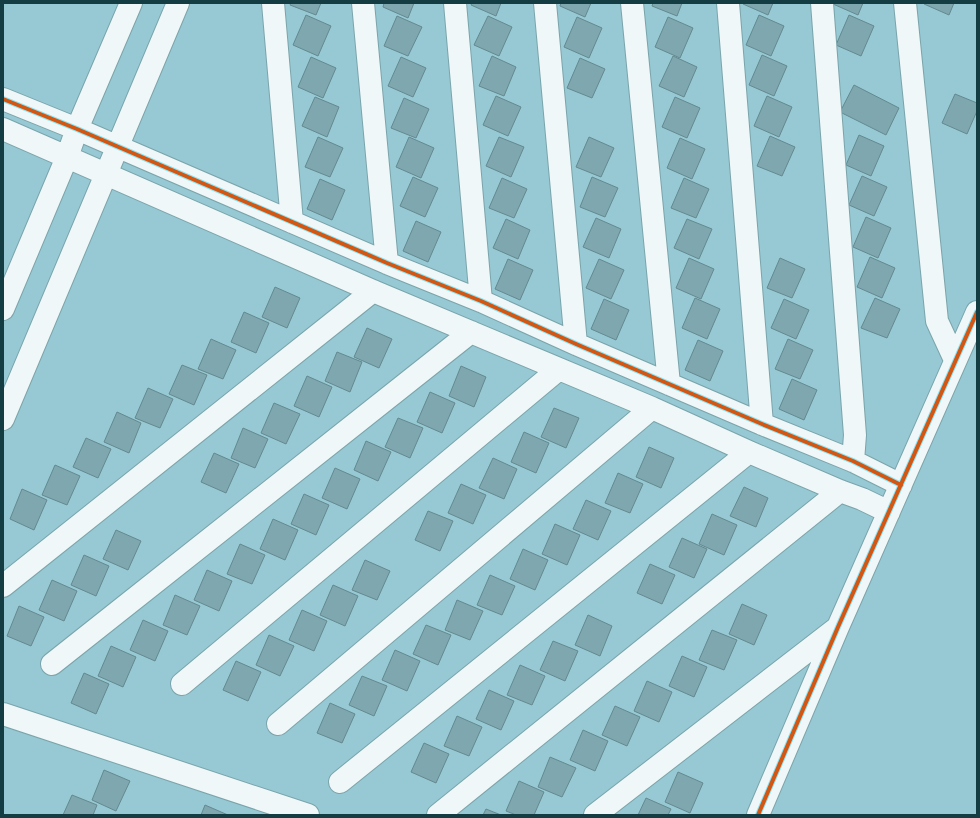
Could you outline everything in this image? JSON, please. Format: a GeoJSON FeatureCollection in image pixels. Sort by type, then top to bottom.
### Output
{"type":"FeatureCollection","features":[{"type":"Feature","properties":{"kind":"street"},"geometry":{"type":"LineString","coordinates":[[3,309],[131,3]]}},
{"type":"Feature","properties":{"kind":"street"},"geometry":{"type":"LineString","coordinates":[[3,419],[178,3]]}},
{"type":"Feature","properties":{"kind":"street"},"geometry":{"type":"LineString","coordinates":[[273,3],[292,222]]}},
{"type":"Feature","properties":{"kind":"street"},"geometry":{"type":"LineString","coordinates":[[363,3],[387,263]]}},
{"type":"Feature","properties":{"kind":"street"},"geometry":{"type":"LineString","coordinates":[[454,3],[481,301]]}},
{"type":"Feature","properties":{"kind":"street"},"geometry":{"type":"LineString","coordinates":[[545,3],[576,344]]}},
{"type":"Feature","properties":{"kind":"street"},"geometry":{"type":"LineString","coordinates":[[632,3],[668,384]]}},
{"type":"Feature","properties":{"kind":"street"},"geometry":{"type":"LineString","coordinates":[[728,3],[762,424]]}},
{"type":"Feature","properties":{"kind":"street"},"geometry":{"type":"LineString","coordinates":[[822,3],[855,435],[853,461]]}},
{"type":"Feature","properties":{"kind":"street"},"geometry":{"type":"LineString","coordinates":[[905,3],[937,321],[955,360]]}},
{"type":"Feature","properties":{"kind":"street"},"geometry":{"type":"LineString","coordinates":[[3,99],[78,129],[387,263],[481,301],[668,384],[853,461],[901,485]]}},
{"type":"Feature","properties":{"kind":"street"},"geometry":{"type":"LineString","coordinates":[[3,129],[373,291],[652,408],[749,452],[862,499],[889,512]]}},
{"type":"Feature","properties":{"kind":"street"},"geometry":{"type":"LineString","coordinates":[[3,586],[373,291]]}},
{"type":"Feature","properties":{"kind":"street"},"geometry":{"type":"LineString","coordinates":[[744,815],[761,808],[838,627],[977,312]]}},
{"type":"Feature","properties":{"kind":"street"},"geometry":{"type":"LineString","coordinates":[[52,664],[471,332]]}},
{"type":"Feature","properties":{"kind":"street"},"geometry":{"type":"LineString","coordinates":[[182,684],[559,369]]}},
{"type":"Feature","properties":{"kind":"street"},"geometry":{"type":"LineString","coordinates":[[278,724],[652,408]]}},
{"type":"Feature","properties":{"kind":"street"},"geometry":{"type":"LineString","coordinates":[[340,782],[749,452]]}},
{"type":"Feature","properties":{"kind":"street"},"geometry":{"type":"LineString","coordinates":[[438,815],[840,491]]}},
{"type":"Feature","properties":{"kind":"street"},"geometry":{"type":"LineString","coordinates":[[595,815],[838,627]]}},
{"type":"Feature","properties":{"kind":"street"},"geometry":{"type":"LineString","coordinates":[[3,714],[308,815]]}},
{"type":"Feature","properties":{"kind":"building"},"geometry":{"type":"Polygon","coordinates":[[[291,3],[321,3],[316,15],[290,5],[291,3]]]}},
{"type":"Feature","properties":{"kind":"building"},"geometry":{"type":"Polygon","coordinates":[[[384,3],[414,3],[408,18],[383,7],[384,3]]]}},
{"type":"Feature","properties":{"kind":"building"},"geometry":{"type":"Polygon","coordinates":[[[472,3],[501,3],[496,16],[471,5],[472,3]]]}},
{"type":"Feature","properties":{"kind":"building"},"geometry":{"type":"Polygon","coordinates":[[[561,3],[591,3],[585,17],[560,6],[561,3]]]}},
{"type":"Feature","properties":{"kind":"building"},"geometry":{"type":"Polygon","coordinates":[[[653,3],[682,3],[677,16],[652,6],[653,3]]]}},
{"type":"Feature","properties":{"kind":"building"},"geometry":{"type":"Polygon","coordinates":[[[743,3],[773,3],[768,15],[743,3]]]}},
{"type":"Feature","properties":{"kind":"building"},"geometry":{"type":"Polygon","coordinates":[[[863,3],[858,15],[833,4],[863,3]]]}},
{"type":"Feature","properties":{"kind":"building"},"geometry":{"type":"Polygon","coordinates":[[[954,3],[949,15],[924,4],[954,3]]]}},
{"type":"Feature","properties":{"kind":"building"},"geometry":{"type":"Polygon","coordinates":[[[306,15],[331,26],[318,56],[293,45],[306,15]]]}},
{"type":"Feature","properties":{"kind":"building"},"geometry":{"type":"Polygon","coordinates":[[[759,15],[784,26],[771,56],[746,45],[759,15]]]}},
{"type":"Feature","properties":{"kind":"building"},"geometry":{"type":"Polygon","coordinates":[[[849,15],[874,26],[861,56],[836,45],[849,15]]]}},
{"type":"Feature","properties":{"kind":"building"},"geometry":{"type":"Polygon","coordinates":[[[397,16],[422,27],[408,56],[384,46],[397,16]]]}},
{"type":"Feature","properties":{"kind":"building"},"geometry":{"type":"Polygon","coordinates":[[[488,16],[512,27],[499,56],[474,45],[488,16]]]}},
{"type":"Feature","properties":{"kind":"building"},"geometry":{"type":"Polygon","coordinates":[[[577,17],[602,28],[589,58],[564,47],[577,17]]]}},
{"type":"Feature","properties":{"kind":"building"},"geometry":{"type":"Polygon","coordinates":[[[668,17],[693,28],[680,58],[655,47],[668,17]]]}},
{"type":"Feature","properties":{"kind":"building"},"geometry":{"type":"Polygon","coordinates":[[[762,55],[787,66],[774,96],[749,85],[762,55]]]}},
{"type":"Feature","properties":{"kind":"building"},"geometry":{"type":"Polygon","coordinates":[[[492,56],[516,67],[504,96],[479,86],[492,56]]]}},
{"type":"Feature","properties":{"kind":"building"},"geometry":{"type":"Polygon","coordinates":[[[673,56],[697,67],[684,97],[659,86],[673,56]]]}},
{"type":"Feature","properties":{"kind":"building"},"geometry":{"type":"Polygon","coordinates":[[[311,57],[336,68],[323,98],[298,87],[311,57]]]}},
{"type":"Feature","properties":{"kind":"building"},"geometry":{"type":"Polygon","coordinates":[[[401,57],[426,68],[413,97],[388,86],[401,57]]]}},
{"type":"Feature","properties":{"kind":"building"},"geometry":{"type":"Polygon","coordinates":[[[580,58],[605,69],[592,98],[567,88],[580,58]]]}},
{"type":"Feature","properties":{"kind":"building"},"geometry":{"type":"Polygon","coordinates":[[[854,85],[899,108],[886,135],[840,112],[854,85]]]}},
{"type":"Feature","properties":{"kind":"building"},"geometry":{"type":"Polygon","coordinates":[[[955,94],[977,103],[977,111],[967,134],[942,123],[955,94]]]}},
{"type":"Feature","properties":{"kind":"building"},"geometry":{"type":"Polygon","coordinates":[[[496,96],[521,107],[508,136],[483,125],[496,96]]]}},
{"type":"Feature","properties":{"kind":"building"},"geometry":{"type":"Polygon","coordinates":[[[767,96],[792,107],[779,137],[754,126],[767,96]]]}},
{"type":"Feature","properties":{"kind":"building"},"geometry":{"type":"Polygon","coordinates":[[[315,97],[339,107],[327,137],[302,126],[315,97]]]}},
{"type":"Feature","properties":{"kind":"building"},"geometry":{"type":"Polygon","coordinates":[[[675,97],[700,108],[687,138],[662,127],[675,97]]]}},
{"type":"Feature","properties":{"kind":"building"},"geometry":{"type":"Polygon","coordinates":[[[404,98],[429,109],[416,138],[391,128],[404,98]]]}},
{"type":"Feature","properties":{"kind":"building"},"geometry":{"type":"Polygon","coordinates":[[[859,135],[884,146],[871,176],[846,165],[859,135]]]}},
{"type":"Feature","properties":{"kind":"building"},"geometry":{"type":"Polygon","coordinates":[[[770,136],[795,147],[782,176],[757,166],[770,136]]]}},
{"type":"Feature","properties":{"kind":"building"},"geometry":{"type":"Polygon","coordinates":[[[318,137],[343,148],[330,177],[305,167],[318,137]]]}},
{"type":"Feature","properties":{"kind":"building"},"geometry":{"type":"Polygon","coordinates":[[[409,137],[434,148],[421,178],[396,167],[409,137]]]}},
{"type":"Feature","properties":{"kind":"building"},"geometry":{"type":"Polygon","coordinates":[[[499,137],[524,147],[511,177],[486,166],[499,137]]]}},
{"type":"Feature","properties":{"kind":"building"},"geometry":{"type":"Polygon","coordinates":[[[589,137],[614,148],[601,177],[576,167],[589,137]]]}},
{"type":"Feature","properties":{"kind":"building"},"geometry":{"type":"Polygon","coordinates":[[[680,138],[705,149],[692,179],[667,168],[680,138]]]}},
{"type":"Feature","properties":{"kind":"building"},"geometry":{"type":"Polygon","coordinates":[[[862,176],[887,187],[874,216],[849,205],[862,176]]]}},
{"type":"Feature","properties":{"kind":"building"},"geometry":{"type":"Polygon","coordinates":[[[413,177],[438,188],[425,217],[400,206],[413,177]]]}},
{"type":"Feature","properties":{"kind":"building"},"geometry":{"type":"Polygon","coordinates":[[[592,177],[618,188],[605,217],[580,207],[592,177]]]}},
{"type":"Feature","properties":{"kind":"building"},"geometry":{"type":"Polygon","coordinates":[[[502,178],[527,189],[514,218],[489,208],[502,178]]]}},
{"type":"Feature","properties":{"kind":"building"},"geometry":{"type":"Polygon","coordinates":[[[684,178],[709,189],[696,218],[671,208],[684,178]]]}},
{"type":"Feature","properties":{"kind":"building"},"geometry":{"type":"Polygon","coordinates":[[[320,179],[345,190],[332,220],[307,209],[320,179]]]}},
{"type":"Feature","properties":{"kind":"building"},"geometry":{"type":"Polygon","coordinates":[[[866,217],[891,228],[878,258],[853,247],[866,217]]]}},
{"type":"Feature","properties":{"kind":"building"},"geometry":{"type":"Polygon","coordinates":[[[596,218],[621,229],[609,258],[583,247],[596,218]]]}},
{"type":"Feature","properties":{"kind":"building"},"geometry":{"type":"Polygon","coordinates":[[[506,219],[530,230],[518,259],[493,248],[506,219]]]}},
{"type":"Feature","properties":{"kind":"building"},"geometry":{"type":"Polygon","coordinates":[[[687,219],[712,229],[699,259],[674,248],[687,219]]]}},
{"type":"Feature","properties":{"kind":"building"},"geometry":{"type":"Polygon","coordinates":[[[416,221],[441,232],[428,262],[403,251],[416,221]]]}},
{"type":"Feature","properties":{"kind":"building"},"geometry":{"type":"Polygon","coordinates":[[[870,257],[895,268],[882,298],[857,287],[870,257]]]}},
{"type":"Feature","properties":{"kind":"building"},"geometry":{"type":"Polygon","coordinates":[[[689,258],[714,269],[701,299],[676,288],[689,258]]]}},
{"type":"Feature","properties":{"kind":"building"},"geometry":{"type":"Polygon","coordinates":[[[780,258],[805,269],[792,298],[767,288],[780,258]]]}},
{"type":"Feature","properties":{"kind":"building"},"geometry":{"type":"Polygon","coordinates":[[[508,259],[533,270],[520,300],[495,289],[508,259]]]}},
{"type":"Feature","properties":{"kind":"building"},"geometry":{"type":"Polygon","coordinates":[[[599,259],[624,270],[611,299],[586,288],[599,259]]]}},
{"type":"Feature","properties":{"kind":"building"},"geometry":{"type":"Polygon","coordinates":[[[275,287],[300,298],[287,328],[262,317],[275,287]]]}},
{"type":"Feature","properties":{"kind":"building"},"geometry":{"type":"Polygon","coordinates":[[[695,298],[720,309],[707,339],[682,328],[695,298]]]}},
{"type":"Feature","properties":{"kind":"building"},"geometry":{"type":"Polygon","coordinates":[[[875,298],[900,309],[887,338],[861,328],[875,298]]]}},
{"type":"Feature","properties":{"kind":"building"},"geometry":{"type":"Polygon","coordinates":[[[604,299],[629,310],[616,340],[591,329],[604,299]]]}},
{"type":"Feature","properties":{"kind":"building"},"geometry":{"type":"Polygon","coordinates":[[[784,299],[809,310],[796,339],[771,328],[784,299]]]}},
{"type":"Feature","properties":{"kind":"building"},"geometry":{"type":"Polygon","coordinates":[[[244,312],[269,323],[256,353],[231,342],[244,312]]]}},
{"type":"Feature","properties":{"kind":"building"},"geometry":{"type":"Polygon","coordinates":[[[367,328],[392,339],[379,368],[354,357],[367,328]]]}},
{"type":"Feature","properties":{"kind":"building"},"geometry":{"type":"Polygon","coordinates":[[[211,339],[236,350],[223,379],[198,369],[211,339]]]}},
{"type":"Feature","properties":{"kind":"building"},"geometry":{"type":"Polygon","coordinates":[[[788,339],[813,350],[800,379],[775,369],[788,339]]]}},
{"type":"Feature","properties":{"kind":"building"},"geometry":{"type":"Polygon","coordinates":[[[698,340],[723,351],[710,381],[685,370],[698,340]]]}},
{"type":"Feature","properties":{"kind":"building"},"geometry":{"type":"Polygon","coordinates":[[[337,352],[362,362],[350,392],[325,381],[337,352]]]}},
{"type":"Feature","properties":{"kind":"building"},"geometry":{"type":"Polygon","coordinates":[[[182,365],[207,375],[194,405],[169,394],[182,365]]]}},
{"type":"Feature","properties":{"kind":"building"},"geometry":{"type":"Polygon","coordinates":[[[461,366],[486,377],[474,407],[449,396],[461,366]]]}},
{"type":"Feature","properties":{"kind":"building"},"geometry":{"type":"Polygon","coordinates":[[[307,376],[332,387],[319,417],[294,406],[307,376]]]}},
{"type":"Feature","properties":{"kind":"building"},"geometry":{"type":"Polygon","coordinates":[[[792,379],[817,390],[804,420],[779,409],[792,379]]]}},
{"type":"Feature","properties":{"kind":"building"},"geometry":{"type":"Polygon","coordinates":[[[148,388],[173,399],[160,428],[135,418],[148,388]]]}},
{"type":"Feature","properties":{"kind":"building"},"geometry":{"type":"Polygon","coordinates":[[[430,392],[455,403],[442,433],[417,422],[430,392]]]}},
{"type":"Feature","properties":{"kind":"building"},"geometry":{"type":"Polygon","coordinates":[[[274,403],[300,414],[286,444],[261,433],[274,403]]]}},
{"type":"Feature","properties":{"kind":"building"},"geometry":{"type":"Polygon","coordinates":[[[554,408],[579,418],[566,448],[541,437],[554,408]]]}},
{"type":"Feature","properties":{"kind":"building"},"geometry":{"type":"Polygon","coordinates":[[[117,412],[141,423],[129,453],[104,442],[117,412]]]}},
{"type":"Feature","properties":{"kind":"building"},"geometry":{"type":"Polygon","coordinates":[[[398,418],[423,428],[410,458],[385,447],[398,418]]]}},
{"type":"Feature","properties":{"kind":"building"},"geometry":{"type":"Polygon","coordinates":[[[243,428],[268,439],[255,468],[231,458],[243,428]]]}},
{"type":"Feature","properties":{"kind":"building"},"geometry":{"type":"Polygon","coordinates":[[[524,432],[549,443],[536,473],[511,462],[524,432]]]}},
{"type":"Feature","properties":{"kind":"building"},"geometry":{"type":"Polygon","coordinates":[[[86,438],[111,449],[98,478],[73,467],[86,438]]]}},
{"type":"Feature","properties":{"kind":"building"},"geometry":{"type":"Polygon","coordinates":[[[366,441],[391,452],[378,481],[354,470],[366,441]]]}},
{"type":"Feature","properties":{"kind":"building"},"geometry":{"type":"Polygon","coordinates":[[[649,447],[674,458],[661,488],[636,477],[649,447]]]}},
{"type":"Feature","properties":{"kind":"building"},"geometry":{"type":"Polygon","coordinates":[[[214,453],[239,464],[226,493],[201,482],[214,453]]]}},
{"type":"Feature","properties":{"kind":"building"},"geometry":{"type":"Polygon","coordinates":[[[493,458],[517,469],[504,499],[479,488],[493,458]]]}},
{"type":"Feature","properties":{"kind":"building"},"geometry":{"type":"Polygon","coordinates":[[[55,465],[80,476],[67,505],[42,495],[55,465]]]}},
{"type":"Feature","properties":{"kind":"building"},"geometry":{"type":"Polygon","coordinates":[[[335,468],[360,479],[347,509],[322,498],[335,468]]]}},
{"type":"Feature","properties":{"kind":"building"},"geometry":{"type":"Polygon","coordinates":[[[618,473],[643,484],[630,513],[605,503],[618,473]]]}},
{"type":"Feature","properties":{"kind":"building"},"geometry":{"type":"Polygon","coordinates":[[[461,484],[486,495],[473,524],[448,513],[461,484]]]}},
{"type":"Feature","properties":{"kind":"building"},"geometry":{"type":"Polygon","coordinates":[[[744,487],[768,498],[756,527],[730,516],[744,487]]]}},
{"type":"Feature","properties":{"kind":"building"},"geometry":{"type":"Polygon","coordinates":[[[22,489],[47,500],[34,530],[10,519],[22,489]]]}},
{"type":"Feature","properties":{"kind":"building"},"geometry":{"type":"Polygon","coordinates":[[[304,494],[329,505],[316,535],[291,524],[304,494]]]}},
{"type":"Feature","properties":{"kind":"building"},"geometry":{"type":"Polygon","coordinates":[[[586,500],[611,511],[598,540],[573,529],[586,500]]]}},
{"type":"Feature","properties":{"kind":"building"},"geometry":{"type":"Polygon","coordinates":[[[428,511],[453,521],[440,551],[415,540],[428,511]]]}},
{"type":"Feature","properties":{"kind":"building"},"geometry":{"type":"Polygon","coordinates":[[[712,514],[737,525],[724,555],[699,544],[712,514]]]}},
{"type":"Feature","properties":{"kind":"building"},"geometry":{"type":"Polygon","coordinates":[[[273,519],[298,530],[285,560],[260,549],[273,519]]]}},
{"type":"Feature","properties":{"kind":"building"},"geometry":{"type":"Polygon","coordinates":[[[555,524],[580,535],[567,565],[542,554],[555,524]]]}},
{"type":"Feature","properties":{"kind":"building"},"geometry":{"type":"Polygon","coordinates":[[[116,530],[141,541],[128,570],[103,559],[116,530]]]}},
{"type":"Feature","properties":{"kind":"building"},"geometry":{"type":"Polygon","coordinates":[[[682,538],[707,549],[694,578],[669,567],[682,538]]]}},
{"type":"Feature","properties":{"kind":"building"},"geometry":{"type":"Polygon","coordinates":[[[240,544],[265,555],[252,584],[227,574],[240,544]]]}},
{"type":"Feature","properties":{"kind":"building"},"geometry":{"type":"Polygon","coordinates":[[[523,549],[548,560],[535,590],[510,579],[523,549]]]}},
{"type":"Feature","properties":{"kind":"building"},"geometry":{"type":"Polygon","coordinates":[[[84,555],[109,566],[96,596],[71,585],[84,555]]]}},
{"type":"Feature","properties":{"kind":"building"},"geometry":{"type":"Polygon","coordinates":[[[365,560],[390,571],[377,600],[352,590],[365,560]]]}},
{"type":"Feature","properties":{"kind":"building"},"geometry":{"type":"Polygon","coordinates":[[[650,564],[675,575],[662,604],[637,593],[650,564]]]}},
{"type":"Feature","properties":{"kind":"building"},"geometry":{"type":"Polygon","coordinates":[[[207,570],[232,581],[219,611],[194,600],[207,570]]]}},
{"type":"Feature","properties":{"kind":"building"},"geometry":{"type":"Polygon","coordinates":[[[490,575],[515,586],[502,615],[477,605],[490,575]]]}},
{"type":"Feature","properties":{"kind":"building"},"geometry":{"type":"Polygon","coordinates":[[[52,580],[77,591],[64,621],[39,610],[52,580]]]}},
{"type":"Feature","properties":{"kind":"building"},"geometry":{"type":"Polygon","coordinates":[[[333,585],[358,596],[345,626],[320,615],[333,585]]]}},
{"type":"Feature","properties":{"kind":"building"},"geometry":{"type":"Polygon","coordinates":[[[175,595],[200,606],[187,635],[163,625],[175,595]]]}},
{"type":"Feature","properties":{"kind":"building"},"geometry":{"type":"Polygon","coordinates":[[[457,600],[483,611],[470,640],[445,630],[457,600]]]}},
{"type":"Feature","properties":{"kind":"building"},"geometry":{"type":"Polygon","coordinates":[[[742,604],[767,615],[754,645],[729,634],[742,604]]]}},
{"type":"Feature","properties":{"kind":"building"},"geometry":{"type":"Polygon","coordinates":[[[19,606],[44,617],[31,646],[7,636],[19,606]]]}},
{"type":"Feature","properties":{"kind":"building"},"geometry":{"type":"Polygon","coordinates":[[[302,610],[327,621],[314,651],[289,640],[302,610]]]}},
{"type":"Feature","properties":{"kind":"building"},"geometry":{"type":"Polygon","coordinates":[[[588,615],[612,626],[600,656],[575,645],[588,615]]]}},
{"type":"Feature","properties":{"kind":"building"},"geometry":{"type":"Polygon","coordinates":[[[143,620],[168,631],[155,661],[130,650],[143,620]]]}},
{"type":"Feature","properties":{"kind":"building"},"geometry":{"type":"Polygon","coordinates":[[[426,625],[451,635],[438,665],[413,654],[426,625]]]}},
{"type":"Feature","properties":{"kind":"building"},"geometry":{"type":"Polygon","coordinates":[[[712,630],[737,640],[724,670],[699,660],[712,630]]]}},
{"type":"Feature","properties":{"kind":"building"},"geometry":{"type":"Polygon","coordinates":[[[269,635],[294,646],[280,676],[256,665],[269,635]]]}},
{"type":"Feature","properties":{"kind":"building"},"geometry":{"type":"Polygon","coordinates":[[[553,641],[578,651],[565,681],[540,670],[553,641]]]}},
{"type":"Feature","properties":{"kind":"building"},"geometry":{"type":"Polygon","coordinates":[[[111,646],[136,657],[123,687],[98,676],[111,646]]]}},
{"type":"Feature","properties":{"kind":"building"},"geometry":{"type":"Polygon","coordinates":[[[395,650],[420,661],[407,691],[382,680],[395,650]]]}},
{"type":"Feature","properties":{"kind":"building"},"geometry":{"type":"Polygon","coordinates":[[[682,656],[707,667],[694,697],[669,686],[682,656]]]}},
{"type":"Feature","properties":{"kind":"building"},"geometry":{"type":"Polygon","coordinates":[[[236,661],[261,672],[248,701],[223,690],[236,661]]]}},
{"type":"Feature","properties":{"kind":"building"},"geometry":{"type":"Polygon","coordinates":[[[520,665],[545,676],[532,705],[507,695],[520,665]]]}},
{"type":"Feature","properties":{"kind":"building"},"geometry":{"type":"Polygon","coordinates":[[[84,673],[109,684],[96,714],[71,703],[84,673]]]}},
{"type":"Feature","properties":{"kind":"building"},"geometry":{"type":"Polygon","coordinates":[[[362,676],[387,686],[374,716],[349,705],[362,676]]]}},
{"type":"Feature","properties":{"kind":"building"},"geometry":{"type":"Polygon","coordinates":[[[647,681],[672,692],[659,722],[634,711],[647,681]]]}},
{"type":"Feature","properties":{"kind":"building"},"geometry":{"type":"Polygon","coordinates":[[[489,690],[514,701],[501,730],[476,719],[489,690]]]}},
{"type":"Feature","properties":{"kind":"building"},"geometry":{"type":"Polygon","coordinates":[[[330,703],[355,714],[342,743],[317,733],[330,703]]]}},
{"type":"Feature","properties":{"kind":"building"},"geometry":{"type":"Polygon","coordinates":[[[615,706],[640,717],[627,746],[602,735],[615,706]]]}},
{"type":"Feature","properties":{"kind":"building"},"geometry":{"type":"Polygon","coordinates":[[[457,716],[482,727],[469,756],[444,746],[457,716]]]}},
{"type":"Feature","properties":{"kind":"building"},"geometry":{"type":"Polygon","coordinates":[[[583,730],[608,741],[595,771],[570,760],[583,730]]]}},
{"type":"Feature","properties":{"kind":"building"},"geometry":{"type":"Polygon","coordinates":[[[424,743],[449,754],[436,783],[411,772],[424,743]]]}},
{"type":"Feature","properties":{"kind":"building"},"geometry":{"type":"Polygon","coordinates":[[[550,757],[576,768],[562,797],[538,787],[550,757]]]}},
{"type":"Feature","properties":{"kind":"building"},"geometry":{"type":"Polygon","coordinates":[[[104,770],[130,781],[116,811],[92,800],[104,770]]]}},
{"type":"Feature","properties":{"kind":"building"},"geometry":{"type":"Polygon","coordinates":[[[678,772],[703,783],[690,813],[665,802],[678,772]]]}},
{"type":"Feature","properties":{"kind":"building"},"geometry":{"type":"Polygon","coordinates":[[[519,781],[544,792],[534,815],[516,815],[506,811],[519,781]]]}},
{"type":"Feature","properties":{"kind":"building"},"geometry":{"type":"Polygon","coordinates":[[[72,795],[97,805],[93,815],[63,815],[72,795]]]}},
{"type":"Feature","properties":{"kind":"building"},"geometry":{"type":"Polygon","coordinates":[[[646,798],[671,809],[668,815],[638,815],[646,798]]]}},
{"type":"Feature","properties":{"kind":"building"},"geometry":{"type":"Polygon","coordinates":[[[205,805],[228,815],[201,815],[205,805]]]}},
{"type":"Feature","properties":{"kind":"building"},"geometry":{"type":"Polygon","coordinates":[[[486,809],[501,815],[483,815],[486,809]]]}},
{"type":"Feature","properties":{"kind":"cycle path"},"geometry":{"type":"LineString","coordinates":[[3,99],[77,129],[387,263],[481,301],[576,344],[762,424],[853,461],[901,485]]}},
{"type":"Feature","properties":{"kind":"cycle path"},"geometry":{"type":"LineString","coordinates":[[758,815],[838,627],[977,312]]}}]}
